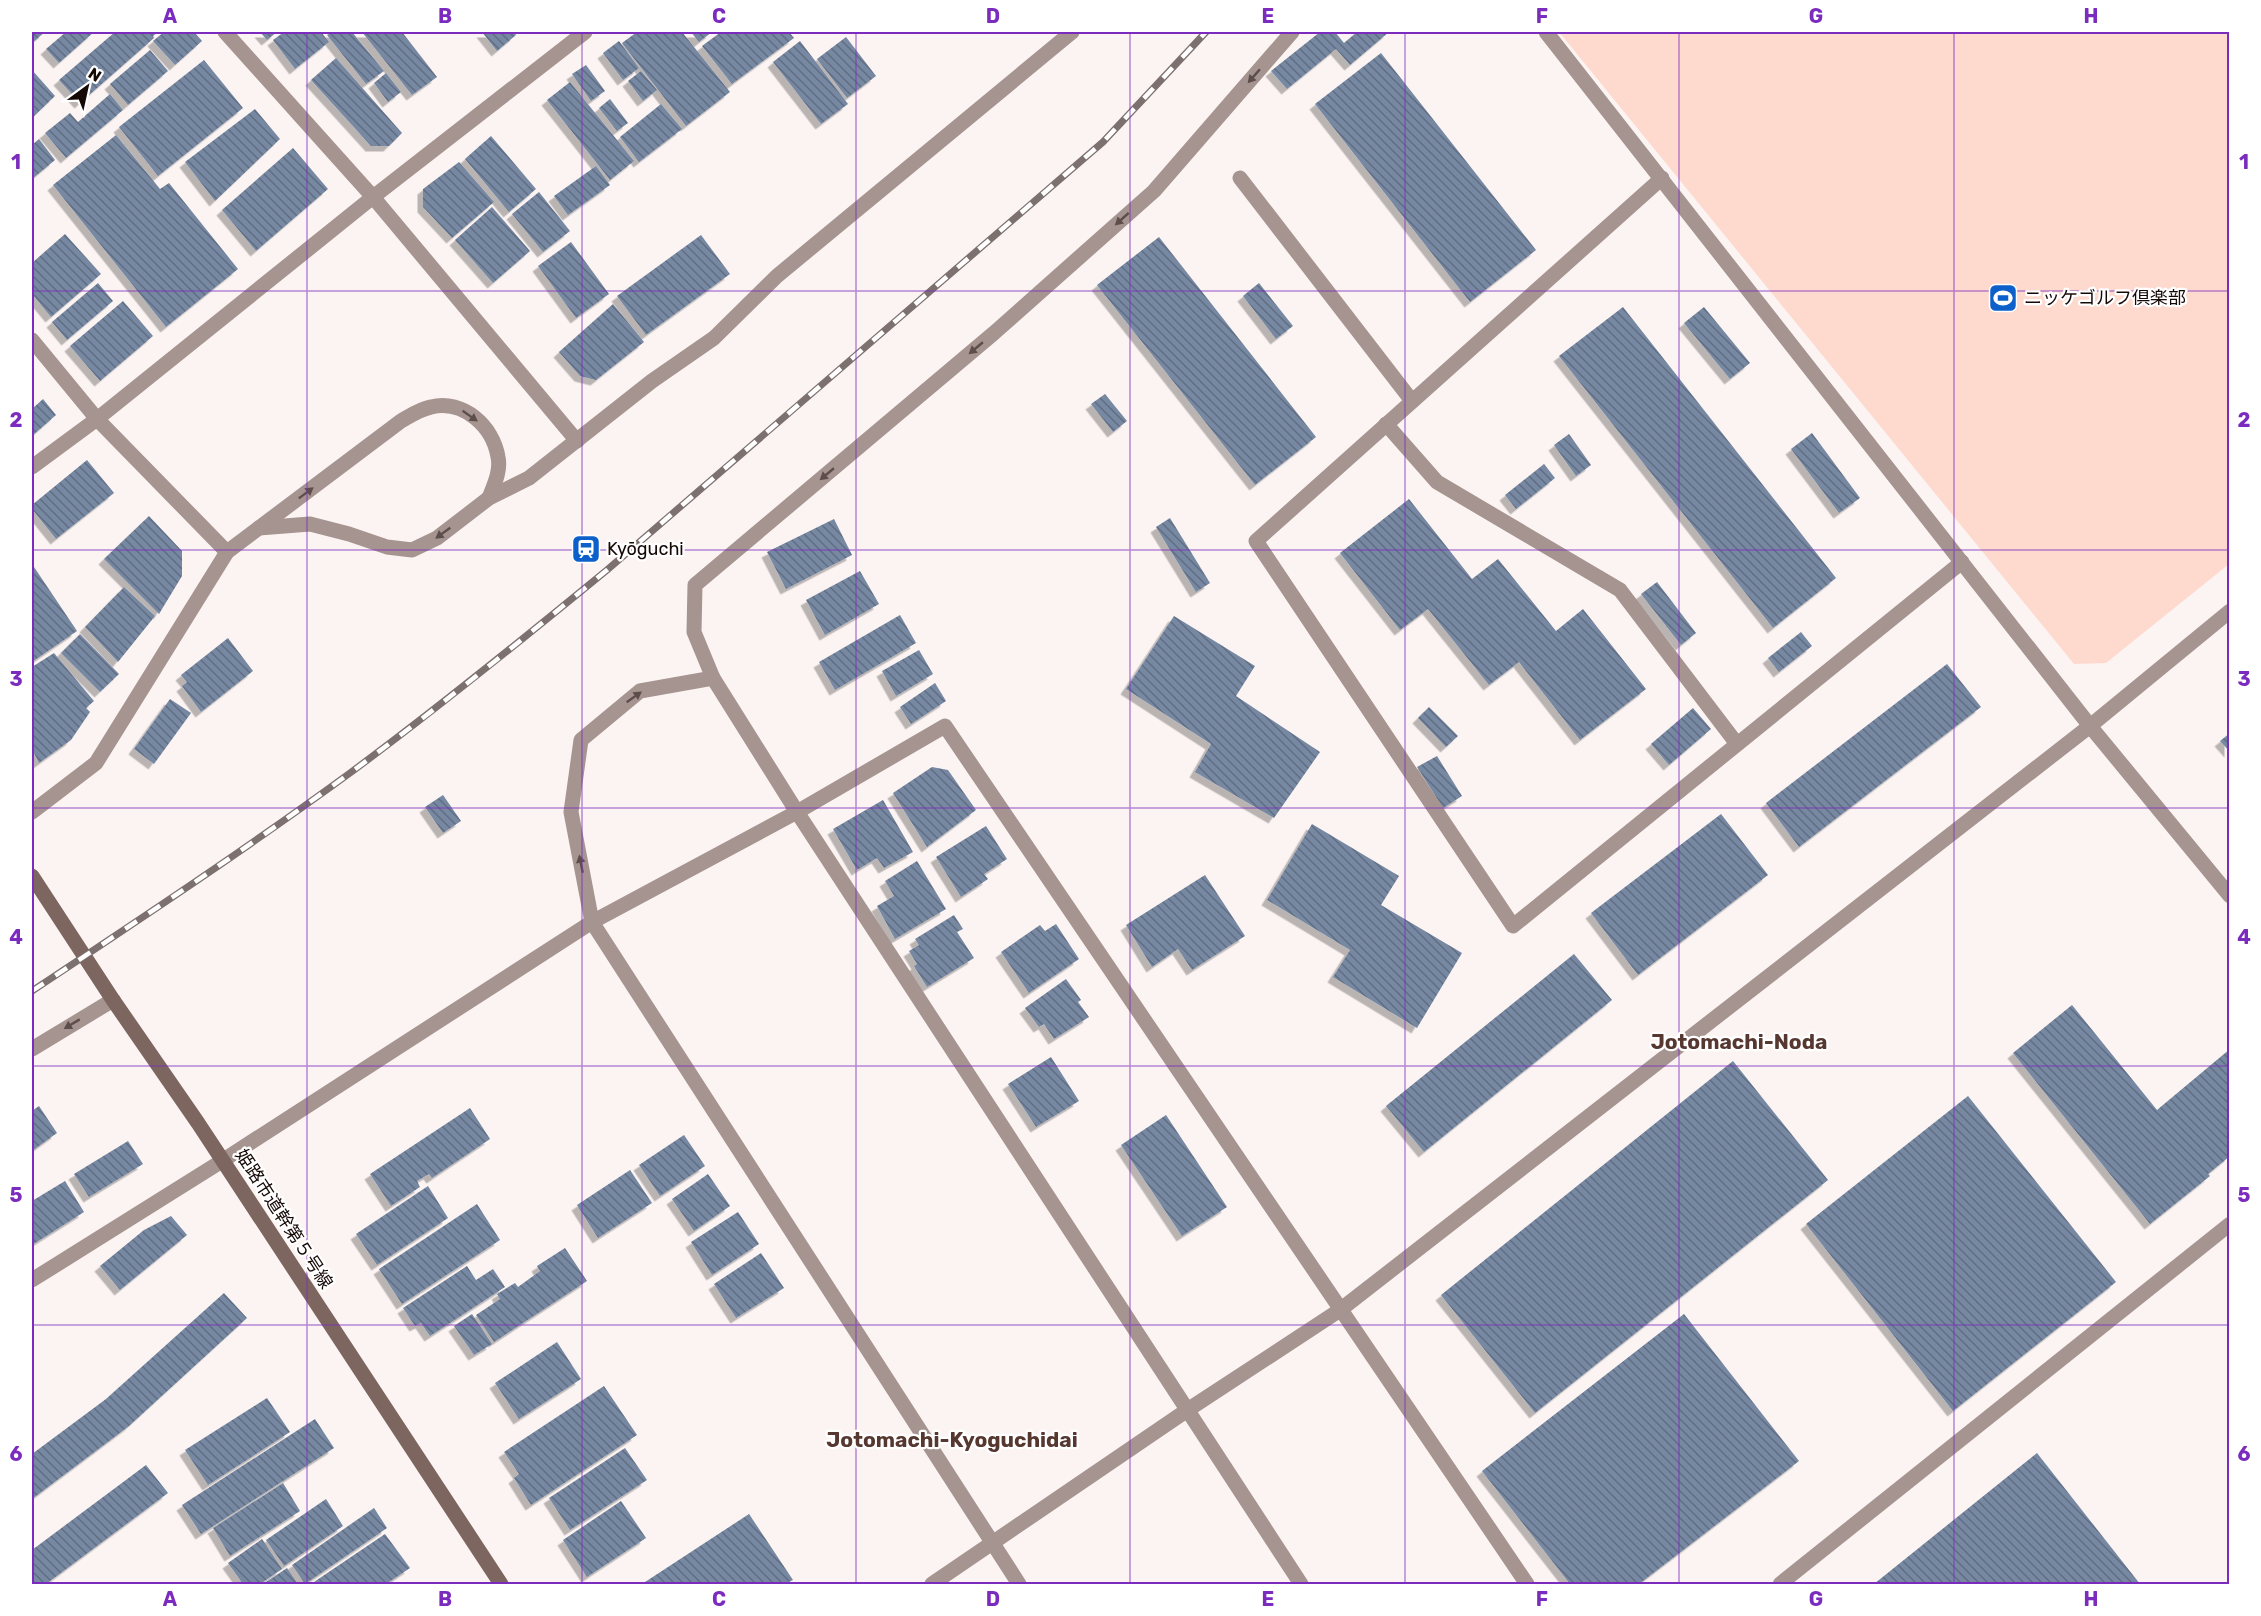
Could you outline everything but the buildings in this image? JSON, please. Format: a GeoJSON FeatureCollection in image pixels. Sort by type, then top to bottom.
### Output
{"type":"FeatureCollection","features":[{"type":"Feature","properties":{"kind":"street"},"geometry":{"type":"LineString","coordinates":[[225,32],[373,197],[577,441]]}},
{"type":"Feature","properties":{"kind":"street"},"geometry":{"type":"LineString","coordinates":[[32,467],[98,419],[373,197],[585,32]]}},
{"type":"Feature","properties":{"kind":"street"},"geometry":{"type":"LineString","coordinates":[[259,528],[310,524],[387,547],[412,550],[437,538],[489,498],[529,478],[652,381],[714,338],[777,276],[1072,32]]}},
{"type":"Feature","properties":{"kind":"street"},"geometry":{"type":"LineString","coordinates":[[1292,32],[1154,190],[994,333],[695,585],[694,632],[713,678],[797,812],[1301,1584]]}},
{"type":"Feature","properties":{"kind":"street"},"geometry":{"type":"LineString","coordinates":[[1546,32],[2090,726],[2229,896]]}},
{"type":"Feature","properties":{"kind":"street"},"geometry":{"type":"LineString","coordinates":[[1240,178],[1412,401]]}},
{"type":"Feature","properties":{"kind":"street"},"geometry":{"type":"LineString","coordinates":[[1662,178],[1256,541],[1513,926],[1962,562]]}},
{"type":"Feature","properties":{"kind":"street"},"geometry":{"type":"LineString","coordinates":[[32,340],[98,419],[227,552]]}},
{"type":"Feature","properties":{"kind":"street"},"geometry":{"type":"LineString","coordinates":[[32,812],[96,763],[227,552],[401,421],[429,407],[436,406],[456,406],[471,414],[485,427],[495,445],[499,459],[496,480],[489,498]]}},
{"type":"Feature","properties":{"kind":"street"},"geometry":{"type":"LineString","coordinates":[[1386,424],[1437,482],[1620,590],[1737,744]]}},
{"type":"Feature","properties":{"kind":"street"},"geometry":{"type":"LineString","coordinates":[[932,1584],[1186,1411],[1340,1310],[2090,726],[2229,611]]}},
{"type":"Feature","properties":{"kind":"street"},"geometry":{"type":"LineString","coordinates":[[713,678],[640,691],[581,740],[571,812],[592,922],[1019,1584]]}},
{"type":"Feature","properties":{"kind":"street"},"geometry":{"type":"LineString","coordinates":[[32,1280],[222,1161],[592,922],[797,812],[945,726],[1527,1584]]}},
{"type":"Feature","properties":{"kind":"street","name":"姫路市道幹第５号線"},"geometry":{"type":"LineString","coordinates":[[32,876],[501,1584]]}},
{"type":"Feature","properties":{"kind":"street"},"geometry":{"type":"LineString","coordinates":[[32,1049],[113,1000]]}},
{"type":"Feature","properties":{"kind":"street"},"geometry":{"type":"LineString","coordinates":[[1780,1584],[2229,1224]]}},
{"type":"Feature","properties":{"kind":"shaded area","name":"ニッケゴルフ倶楽部"},"geometry":{"type":"Polygon","coordinates":[[[1559,32],[2229,32],[2229,564],[2106,663],[2074,664],[1559,32]]]}},
{"type":"Feature","properties":{"kind":"railway"},"geometry":{"type":"LineString","coordinates":[[32,991],[232,857],[350,773],[448,698],[607,570],[1103,142],[1206,32]]}},
{"type":"Feature","properties":{"kind":"place","name":"ニッケゴルフ倶楽部"},"geometry":{"type":"Point","coordinates":[2003,298]}},
{"type":"Feature","properties":{"kind":"place","name":"Kyōguchi"},"geometry":{"type":"Point","coordinates":[586,549]}},
{"type":"Feature","properties":{"kind":"district","name":"Jotomachi-Noda"},"geometry":{"type":"Point","coordinates":[1739,1042]}},
{"type":"Feature","properties":{"kind":"district","name":"Jotomachi-Kyoguchidai"},"geometry":{"type":"Point","coordinates":[952,1440]}}]}
